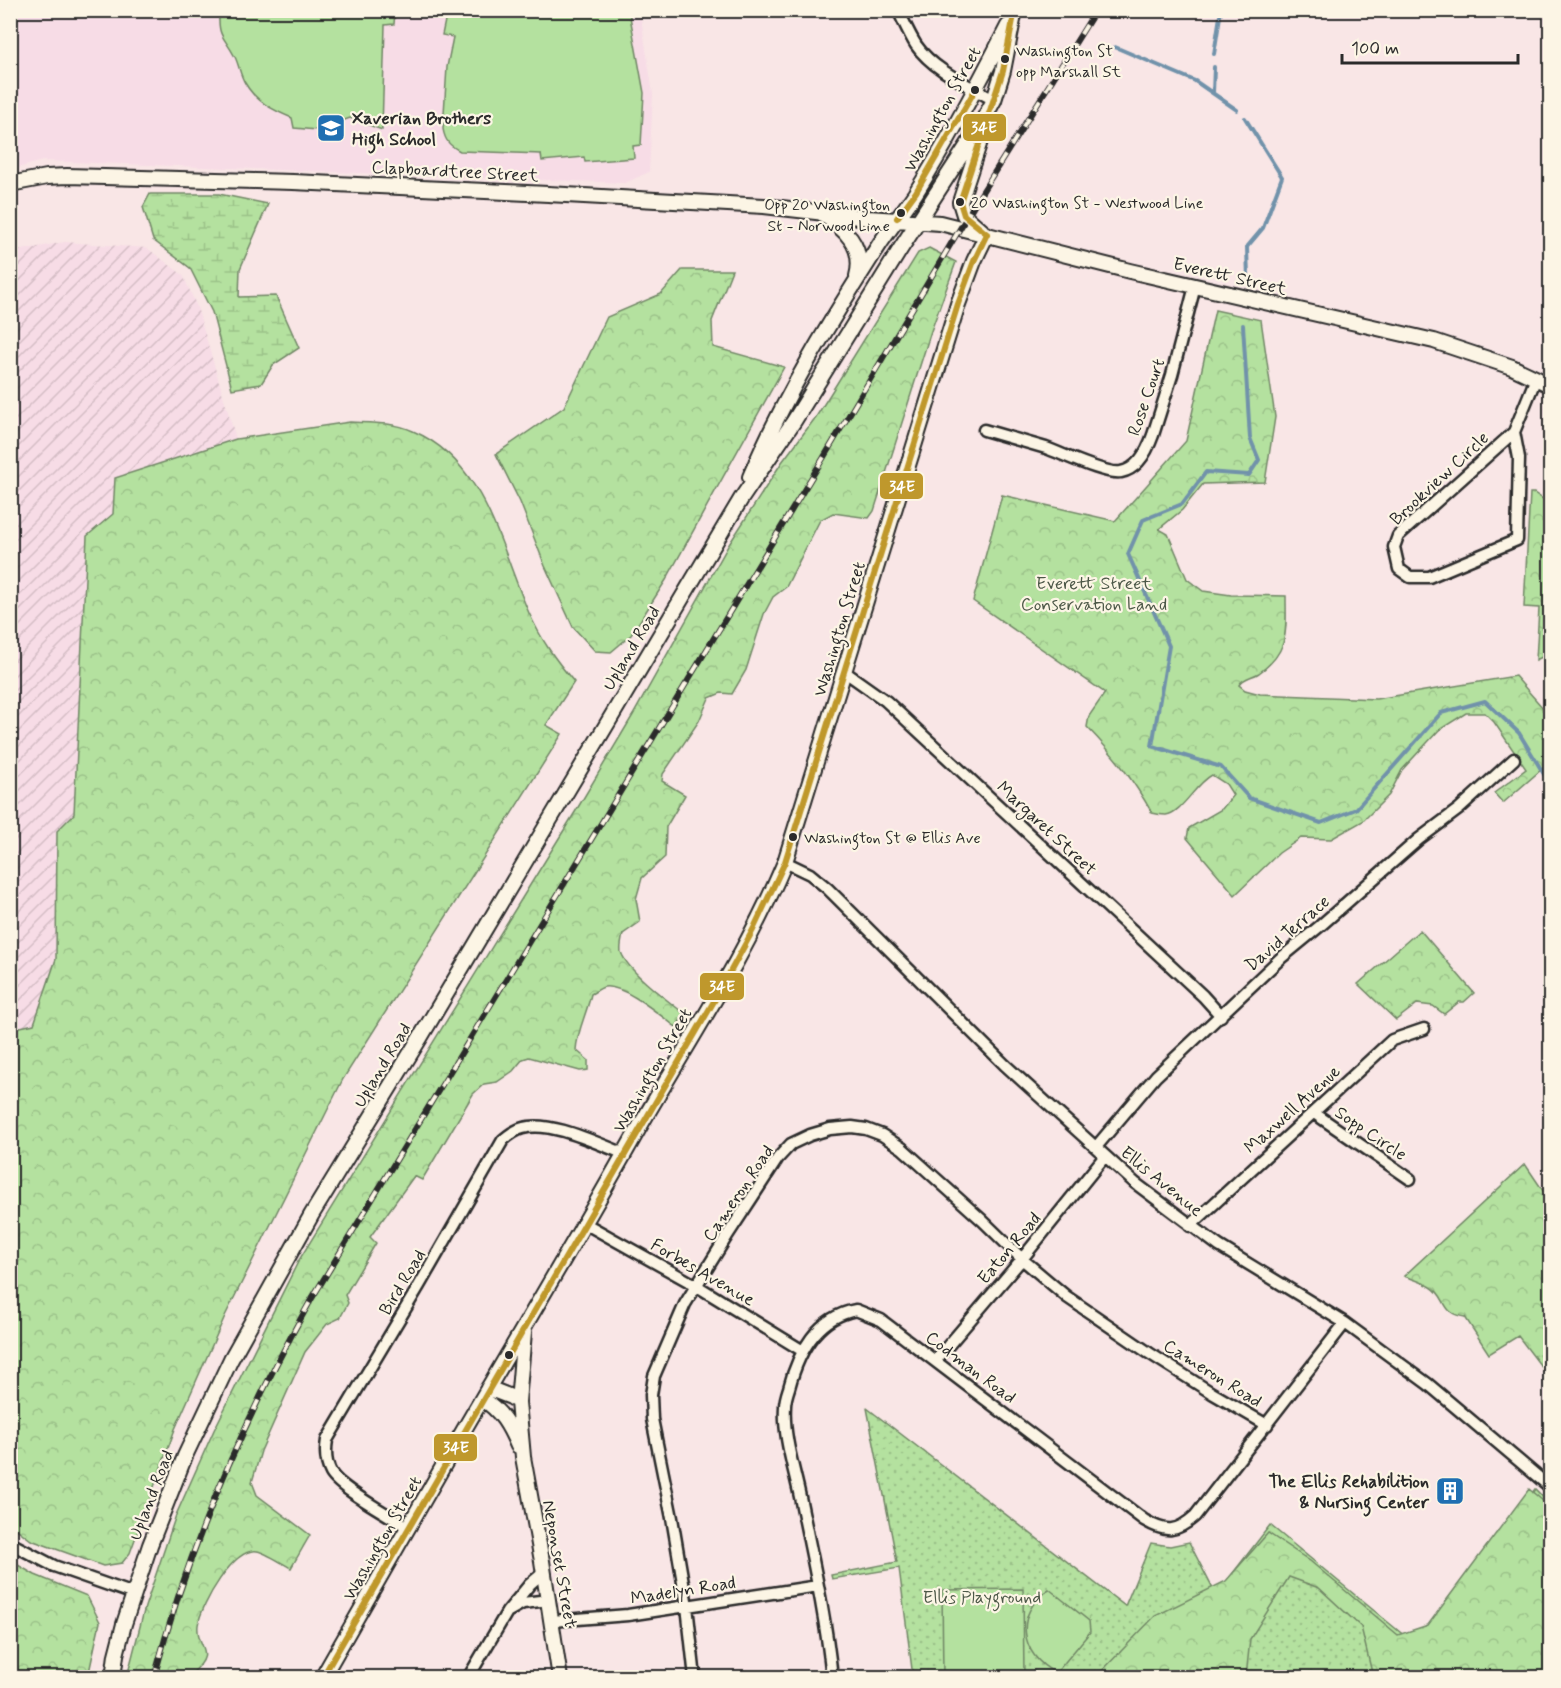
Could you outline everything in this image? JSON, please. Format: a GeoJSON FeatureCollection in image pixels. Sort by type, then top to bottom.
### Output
{"type":"FeatureCollection","features":[{"type":"Feature","properties":{"kind":"main road","name":"Washington Street"},"geometry":{"type":"LineString","coordinates":[[897,219],[916,192],[976,89],[1014,12]]}},
{"type":"Feature","properties":{"kind":"main road","name":"Washington Street"},"geometry":{"type":"LineString","coordinates":[[919,220],[980,126],[993,100],[1009,46],[1014,12]]}},
{"type":"Feature","properties":{"kind":"main road"},"geometry":{"type":"LineString","coordinates":[[987,234],[964,215],[960,202],[993,100]]}},
{"type":"Feature","properties":{"kind":"main road","name":"Clapboardtree Street"},"geometry":{"type":"LineString","coordinates":[[10,184],[46,177],[67,176],[293,182],[764,206],[897,219]]}},
{"type":"Feature","properties":{"kind":"main road"},"geometry":{"type":"LineString","coordinates":[[819,212],[840,227],[854,243],[859,259],[855,283]]}},
{"type":"Feature","properties":{"kind":"main road","name":"Everett Street"},"geometry":{"type":"LineString","coordinates":[[897,219],[940,223],[1195,286],[1434,341],[1482,356],[1551,386]]}},
{"type":"Feature","properties":{"kind":"main road","name":"Upland Road"},"geometry":{"type":"LineString","coordinates":[[741,498],[787,397],[816,344],[897,219]]}},
{"type":"Feature","properties":{"kind":"main road","name":"Upland Road"},"geometry":{"type":"LineString","coordinates":[[113,1677],[116,1655],[154,1535],[195,1435],[231,1359],[278,1275],[741,498],[790,428],[919,220]]}},
{"type":"Feature","properties":{"kind":"main road","name":"Washington Street"},"geometry":{"type":"LineString","coordinates":[[322,1677],[750,938],[785,862],[958,304],[987,234]]}},
{"type":"Feature","properties":{"kind":"main road","name":"Neponset Street"},"geometry":{"type":"LineString","coordinates":[[525,1326],[518,1402],[523,1457],[549,1600],[560,1677]]}},
{"type":"Feature","properties":{"kind":"main road"},"geometry":{"type":"LineString","coordinates":[[485,1394],[511,1396],[518,1402]]}},
{"type":"Feature","properties":{"kind":"main road","name":"Neponset Street"},"geometry":{"type":"LineString","coordinates":[[485,1394],[511,1430],[523,1457]]}},
{"type":"Feature","properties":{"kind":"street"},"geometry":{"type":"LineString","coordinates":[[898,10],[916,45],[924,54],[946,71],[993,100]]}},
{"type":"Feature","properties":{"kind":"street","name":"Rose Court"},"geometry":{"type":"LineString","coordinates":[[984,430],[1102,469],[1120,473],[1134,467],[1153,435],[1172,375],[1195,286]]}},
{"type":"Feature","properties":{"kind":"street","name":"Brookview Circle"},"geometry":{"type":"LineString","coordinates":[[1514,432],[1519,458],[1517,540],[1429,577],[1410,577],[1399,569],[1394,547],[1398,536],[1514,432],[1536,378]]}},
{"type":"Feature","properties":{"kind":"street","name":"Margaret Street"},"geometry":{"type":"LineString","coordinates":[[844,672],[886,701],[949,757],[1203,996],[1221,1016]]}},
{"type":"Feature","properties":{"kind":"street","name":"David Terrace"},"geometry":{"type":"LineString","coordinates":[[1096,1147],[1156,1076],[1281,958],[1419,839],[1459,809],[1514,759]]}},
{"type":"Feature","properties":{"kind":"street","name":"Ellis Avenue"},"geometry":{"type":"LineString","coordinates":[[785,862],[810,874],[827,888],[1005,1065],[1135,1183],[1190,1226],[1345,1323],[1428,1384],[1551,1487]]}},
{"type":"Feature","properties":{"kind":"street","name":"Maxwell Avenue"},"geometry":{"type":"LineString","coordinates":[[1190,1226],[1392,1040],[1424,1029]]}},
{"type":"Feature","properties":{"kind":"street","name":"Sopp Circle"},"geometry":{"type":"LineString","coordinates":[[1314,1113],[1410,1179]]}},
{"type":"Feature","properties":{"kind":"street","name":"Bird Road"},"geometry":{"type":"LineString","coordinates":[[409,1528],[348,1489],[332,1475],[327,1462],[327,1440],[503,1140],[525,1127],[538,1127],[554,1129],[625,1154]]}},
{"type":"Feature","properties":{"kind":"street","name":"Cameron Road"},"geometry":{"type":"LineString","coordinates":[[687,1606],[652,1419],[651,1395],[654,1376],[685,1304],[778,1158],[791,1144],[810,1135],[830,1129],[852,1127],[882,1135],[902,1148],[1022,1259],[1067,1297],[1212,1394],[1267,1425]]}},
{"type":"Feature","properties":{"kind":"street","name":"Eaton Road"},"geometry":{"type":"LineString","coordinates":[[936,1360],[1106,1156]]}},
{"type":"Feature","properties":{"kind":"street","name":"Forbes Avenue"},"geometry":{"type":"LineString","coordinates":[[586,1224],[697,1286],[802,1351]]}},
{"type":"Feature","properties":{"kind":"street","name":"Codman Road"},"geometry":{"type":"LineString","coordinates":[[832,1677],[819,1586],[787,1434],[785,1406],[794,1368],[802,1351],[820,1327],[833,1318],[856,1310],[881,1320],[1134,1513],[1157,1528],[1168,1530],[1182,1528],[1195,1516],[1345,1323]]}},
{"type":"Feature","properties":{"kind":"street"},"geometry":{"type":"LineString","coordinates":[[10,1543],[54,1566],[134,1593]]}},
{"type":"Feature","properties":{"kind":"street"},"geometry":{"type":"LineString","coordinates":[[468,1677],[507,1612],[530,1584],[544,1572]]}},
{"type":"Feature","properties":{"kind":"street","name":"Madelyn Road"},"geometry":{"type":"LineString","coordinates":[[552,1621],[627,1615],[819,1586]]}},
{"type":"Feature","properties":{"kind":"street"},"geometry":{"type":"LineString","coordinates":[[507,1612],[523,1603],[549,1600]]}},
{"type":"Feature","properties":{"kind":"street"},"geometry":{"type":"LineString","coordinates":[[687,1606],[695,1677]]}},
{"type":"Feature","properties":{"kind":"shaded area","name":"Xaverian Brothers High School"},"geometry":{"type":"Polygon","coordinates":[[[11,11],[640,11],[653,94],[649,172],[625,183],[42,161],[11,170],[11,11]]]}},
{"type":"Feature","properties":{"kind":"shaded area"},"geometry":{"type":"Polygon","coordinates":[[[65,242],[147,248],[183,275],[197,307],[236,439],[115,478],[113,514],[87,537],[74,814],[57,831],[56,959],[34,1024],[11,1029],[11,252],[65,242]]]}},
{"type":"Feature","properties":{"kind":"green space"},"geometry":{"type":"Polygon","coordinates":[[[219,11],[395,11],[394,24],[385,25],[382,130],[350,118],[317,130],[294,128],[292,118],[272,108],[249,90],[235,57],[220,32],[219,11]]]}},
{"type":"Feature","properties":{"kind":"green space"},"geometry":{"type":"Polygon","coordinates":[[[447,11],[629,11],[644,93],[641,145],[633,146],[634,158],[585,162],[584,157],[542,161],[541,154],[460,151],[453,147],[447,140],[443,129],[447,67],[453,37],[442,35],[447,11]]]}},
{"type":"Feature","properties":{"kind":"green space"},"geometry":{"type":"Polygon","coordinates":[[[150,194],[219,194],[268,204],[240,269],[239,297],[276,296],[299,348],[273,365],[261,384],[232,389],[212,312],[190,268],[153,240],[143,207],[150,194]]]}},
{"type":"Feature","properties":{"kind":"green space"},"geometry":{"type":"Polygon","coordinates":[[[929,248],[956,262],[931,331],[874,511],[869,518],[833,513],[820,520],[786,587],[773,597],[764,614],[746,670],[732,694],[721,693],[709,698],[699,721],[663,774],[662,781],[685,795],[666,827],[665,857],[642,878],[636,899],[640,922],[623,934],[621,952],[640,977],[685,1014],[676,1027],[632,995],[612,987],[604,987],[591,994],[577,1043],[576,1050],[588,1060],[588,1070],[580,1071],[529,1057],[523,1059],[513,1071],[497,1082],[484,1084],[473,1094],[422,1180],[414,1176],[370,1237],[376,1243],[345,1295],[348,1303],[340,1318],[327,1324],[305,1352],[261,1451],[252,1482],[257,1495],[310,1535],[291,1568],[257,1551],[248,1552],[238,1558],[220,1579],[200,1616],[198,1632],[205,1654],[191,1677],[127,1677],[145,1607],[176,1515],[214,1430],[299,1260],[577,809],[728,546],[782,462],[816,417],[918,253],[929,248]]]}},
{"type":"Feature","properties":{"kind":"green space"},"geometry":{"type":"Polygon","coordinates":[[[682,270],[732,270],[712,321],[713,347],[784,367],[666,580],[631,635],[611,652],[595,651],[573,627],[545,566],[520,502],[496,454],[564,407],[607,317],[661,294],[682,270]]]}},
{"type":"Feature","properties":{"kind":"green space","name":"Everett Street Conservation Land"},"geometry":{"type":"Polygon","coordinates":[[[1215,310],[1261,320],[1275,417],[1265,482],[1203,484],[1182,510],[1159,529],[1168,534],[1187,579],[1203,591],[1231,595],[1286,596],[1286,630],[1281,648],[1269,665],[1259,673],[1243,680],[1239,685],[1245,690],[1260,694],[1376,699],[1515,676],[1550,716],[1550,737],[1544,741],[1550,750],[1550,762],[1503,803],[1494,793],[1526,769],[1494,722],[1485,713],[1466,713],[1439,730],[1402,770],[1389,795],[1363,821],[1331,839],[1301,838],[1279,853],[1235,895],[1187,838],[1189,828],[1222,809],[1233,795],[1226,784],[1212,775],[1172,813],[1166,815],[1152,813],[1138,789],[1106,747],[1087,727],[1089,716],[1105,693],[973,601],[1002,495],[1115,521],[1186,441],[1215,310]]]}},
{"type":"Feature","properties":{"kind":"green space"},"geometry":{"type":"Polygon","coordinates":[[[350,422],[398,426],[413,431],[438,445],[458,463],[474,485],[487,509],[529,613],[539,632],[554,657],[574,682],[546,725],[562,734],[343,1079],[225,1316],[175,1429],[130,1553],[122,1563],[103,1566],[31,1540],[10,1524],[11,1029],[34,1024],[56,959],[57,831],[74,814],[87,536],[113,514],[115,478],[236,439],[350,422]]]}},
{"type":"Feature","properties":{"kind":"green space"},"geometry":{"type":"Polygon","coordinates":[[[1530,493],[1534,493],[1550,504],[1550,653],[1536,660],[1539,608],[1524,607],[1530,493]]]}},
{"type":"Feature","properties":{"kind":"green space"},"geometry":{"type":"Polygon","coordinates":[[[1420,930],[1474,993],[1444,1014],[1433,1006],[1417,1004],[1396,1020],[1358,984],[1420,930]]]}},
{"type":"Feature","properties":{"kind":"green space"},"geometry":{"type":"Polygon","coordinates":[[[1525,1164],[1550,1201],[1550,1378],[1518,1336],[1489,1354],[1465,1317],[1448,1309],[1440,1295],[1431,1287],[1404,1276],[1525,1164]]]}},
{"type":"Feature","properties":{"kind":"green space","name":"Ellis Playground"},"geometry":{"type":"Polygon","coordinates":[[[867,1408],[1125,1606],[1151,1543],[1170,1546],[1189,1542],[1216,1595],[1270,1525],[1417,1646],[1535,1489],[1550,1504],[1550,1677],[913,1677],[899,1568],[832,1579],[831,1575],[897,1562],[867,1408]]]}},
{"type":"Feature","properties":{"kind":"green space"},"geometry":{"type":"Polygon","coordinates":[[[1529,1489],[1550,1507],[1550,1677],[1373,1677],[1361,1627],[1319,1588],[1289,1577],[1250,1639],[1246,1677],[1096,1677],[1155,1616],[1226,1581],[1268,1533],[1310,1561],[1398,1635],[1428,1625],[1529,1489]]]}},
{"type":"Feature","properties":{"kind":"green space"},"geometry":{"type":"Polygon","coordinates":[[[11,1561],[35,1575],[87,1596],[100,1622],[88,1677],[11,1677],[11,1561]]]}},
{"type":"Feature","properties":{"kind":"green space"},"geometry":{"type":"Polygon","coordinates":[[[1023,1589],[1024,1677],[943,1677],[942,1590],[1023,1589]]]}},
{"type":"Feature","properties":{"kind":"green space"},"geometry":{"type":"Polygon","coordinates":[[[1049,1589],[1089,1621],[1090,1632],[1056,1673],[1034,1656],[1028,1645],[1026,1633],[1026,1621],[1030,1609],[1049,1589]]]}},
{"type":"Feature","properties":{"kind":"waterway"},"geometry":{"type":"LineString","coordinates":[[1214,54],[1221,10]]}},
{"type":"Feature","properties":{"kind":"waterway"},"geometry":{"type":"LineString","coordinates":[[1115,47],[1195,81],[1237,110]]}},
{"type":"Feature","properties":{"kind":"waterway"},"geometry":{"type":"LineString","coordinates":[[1213,93],[1214,67]]}},
{"type":"Feature","properties":{"kind":"waterway"},"geometry":{"type":"LineString","coordinates":[[1245,118],[1282,177],[1263,228],[1247,247],[1248,279]]}},
{"type":"Feature","properties":{"kind":"waterway"},"geometry":{"type":"LineString","coordinates":[[1243,325],[1250,438],[1259,460],[1249,475],[1206,472],[1182,504],[1143,520],[1128,554],[1169,646],[1152,746],[1221,767],[1249,798],[1321,823],[1356,809],[1441,713],[1485,701],[1519,733],[1550,784]]}},
{"type":"Feature","properties":{"kind":"railway"},"geometry":{"type":"LineString","coordinates":[[154,1678],[184,1580],[220,1484],[263,1391],[311,1300],[824,457],[974,205],[1096,10]]}},
{"type":"Feature","properties":{"kind":"transit line","name":"34E"},"geometry":{"type":"LineString","coordinates":[[987,234],[964,215],[960,202],[1003,71],[1015,10]]}},
{"type":"Feature","properties":{"kind":"transit line","name":"34E"},"geometry":{"type":"LineString","coordinates":[[897,218],[916,192],[975,90]]}},
{"type":"Feature","properties":{"kind":"transit line","name":"34E"},"geometry":{"type":"LineString","coordinates":[[322,1678],[717,996],[753,930],[785,862],[958,304],[987,234]]}},
{"type":"Feature","properties":{"kind":"place","name":"Washington St opp Marshall St"},"geometry":{"type":"Point","coordinates":[1005,59]}},
{"type":"Feature","properties":{"kind":"place","name":"Xaverian Brothers High School"},"geometry":{"type":"Point","coordinates":[331,128]}},
{"type":"Feature","properties":{"kind":"place","name":"20 Washington St - Westwood Line"},"geometry":{"type":"Point","coordinates":[960,202]}},
{"type":"Feature","properties":{"kind":"place","name":"Opp 20 Washington St - Norwood Line"},"geometry":{"type":"Point","coordinates":[901,213]}},
{"type":"Feature","properties":{"kind":"place","name":"Washington St @ Ellis Ave"},"geometry":{"type":"Point","coordinates":[793,837]}},
{"type":"Feature","properties":{"kind":"place","name":"The Ellis Rehabilition & Nursing Center"},"geometry":{"type":"Point","coordinates":[1450,1491]}}]}
